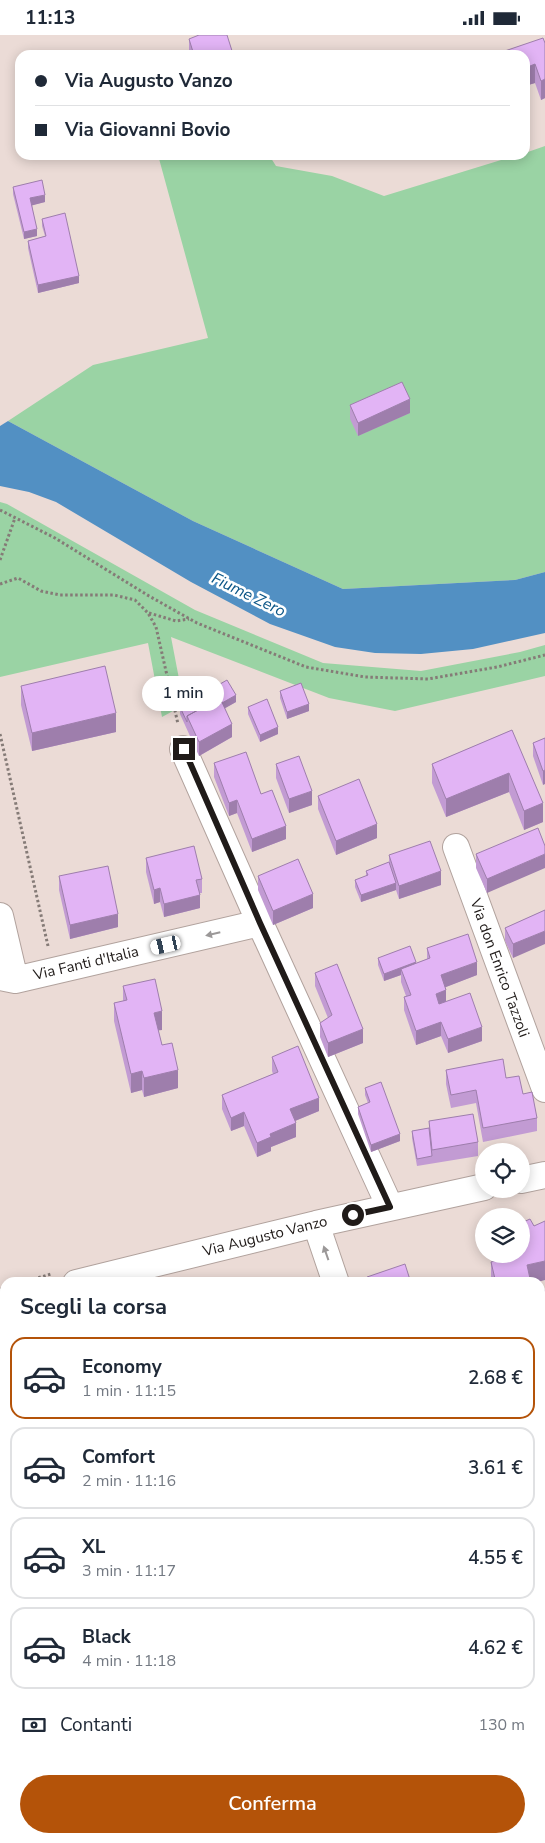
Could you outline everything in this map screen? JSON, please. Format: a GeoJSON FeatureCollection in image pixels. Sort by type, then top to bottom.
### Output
{"type":"FeatureCollection","features":[{"type":"Feature","properties":{"kind":"street"},"geometry":{"type":"LineString","coordinates":[[184,749],[260,923],[390,1207]]}},
{"type":"Feature","properties":{"kind":"street","name":"Via don Enrico Tazzoli"},"geometry":{"type":"LineString","coordinates":[[456,847],[545,1089]]}},
{"type":"Feature","properties":{"kind":"street"},"geometry":{"type":"LineString","coordinates":[[0,916],[8,978]]}},
{"type":"Feature","properties":{"kind":"street","name":"Via Fanti d'Italia"},"geometry":{"type":"LineString","coordinates":[[8,978],[53,971],[260,923]]}},
{"type":"Feature","properties":{"kind":"street"},"geometry":{"type":"LineString","coordinates":[[530,1178],[545,1175]]}},
{"type":"Feature","properties":{"kind":"street","name":"Via Augusto Vanzo"},"geometry":{"type":"LineString","coordinates":[[100,1277],[316,1223],[475,1189]]}},
{"type":"Feature","properties":{"kind":"street"},"geometry":{"type":"LineString","coordinates":[[316,1223],[334,1277]]}},
{"type":"Feature","properties":{"kind":"path"},"geometry":{"type":"LineString","coordinates":[[0,510],[55,538],[190,619],[306,667],[364,677],[428,679],[498,667],[545,655]]}},
{"type":"Feature","properties":{"kind":"path"},"geometry":{"type":"LineString","coordinates":[[0,560],[15,518]]}},
{"type":"Feature","properties":{"kind":"path"},"geometry":{"type":"LineString","coordinates":[[0,585],[18,578],[41,591],[60,595],[114,595],[135,601],[148,613],[156,627],[184,749]]}},
{"type":"Feature","properties":{"kind":"path"},"geometry":{"type":"LineString","coordinates":[[148,613],[176,621],[190,619]]}},
{"type":"Feature","properties":{"kind":"path"},"geometry":{"type":"LineString","coordinates":[[0,733],[53,971]]}},
{"type":"Feature","properties":{"kind":"green space"},"geometry":{"type":"Polygon","coordinates":[[[545,146],[545,572],[515,580],[343,589],[193,521],[8,421],[93,365],[208,338],[159,160],[272,160],[276,166],[332,176],[384,196],[501,160],[530,160],[530,151],[545,146]]]}},
{"type":"Feature","properties":{"kind":"green space"},"geometry":{"type":"Polygon","coordinates":[[[0,502],[7,504],[195,610],[323,663],[421,671],[520,652],[545,645],[545,676],[395,711],[329,698],[171,637],[184,705],[162,717],[148,643],[0,677],[0,502]]]}},
{"type":"Feature","properties":{"kind":"water","name":"Fiume Zero"},"geometry":{"type":"Polygon","coordinates":[[[8,421],[193,521],[343,589],[515,580],[545,572],[545,633],[473,649],[421,654],[375,653],[335,647],[270,624],[191,582],[56,502],[29,492],[0,486],[0,426],[8,421]]]}},
{"type":"Feature","properties":{"kind":"building"},"geometry":{"type":"Polygon","coordinates":[[[199,35],[227,35],[232,50],[192,50],[189,39],[199,35]]]}},
{"type":"Feature","properties":{"kind":"building"},"geometry":{"type":"Polygon","coordinates":[[[543,38],[545,43],[545,79],[541,81],[535,64],[530,66],[530,50],[508,50],[543,38]]]}},
{"type":"Feature","properties":{"kind":"building"},"geometry":{"type":"Polygon","coordinates":[[[42,180],[45,195],[30,198],[37,229],[24,232],[13,187],[42,180]]]}},
{"type":"Feature","properties":{"kind":"building"},"geometry":{"type":"Polygon","coordinates":[[[65,213],[79,276],[38,285],[28,241],[46,236],[42,219],[65,213]]]}},
{"type":"Feature","properties":{"kind":"building"},"geometry":{"type":"Polygon","coordinates":[[[402,382],[410,399],[358,423],[350,405],[402,382]]]}},
{"type":"Feature","properties":{"kind":"building"},"geometry":{"type":"Polygon","coordinates":[[[105,666],[116,713],[32,733],[21,686],[105,666]]]}},
{"type":"Feature","properties":{"kind":"building"},"geometry":{"type":"Polygon","coordinates":[[[227,680],[236,695],[222,703],[220,698],[187,716],[187,722],[180,707],[227,680]]]}},
{"type":"Feature","properties":{"kind":"building"},"geometry":{"type":"Polygon","coordinates":[[[301,683],[309,704],[287,712],[280,691],[301,683]]]}},
{"type":"Feature","properties":{"kind":"building"},"geometry":{"type":"Polygon","coordinates":[[[220,698],[232,724],[199,742],[187,716],[220,698]]]}},
{"type":"Feature","properties":{"kind":"building"},"geometry":{"type":"Polygon","coordinates":[[[267,699],[278,727],[260,735],[248,707],[267,699]]]}},
{"type":"Feature","properties":{"kind":"building"},"geometry":{"type":"Polygon","coordinates":[[[512,730],[543,803],[524,811],[509,773],[446,799],[432,764],[512,730]]]}},
{"type":"Feature","properties":{"kind":"building"},"geometry":{"type":"Polygon","coordinates":[[[545,738],[545,770],[543,771],[533,743],[545,738]]]}},
{"type":"Feature","properties":{"kind":"building"},"geometry":{"type":"Polygon","coordinates":[[[246,752],[261,794],[272,790],[286,826],[252,839],[237,800],[229,803],[214,763],[246,752]]]}},
{"type":"Feature","properties":{"kind":"building"},"geometry":{"type":"Polygon","coordinates":[[[299,756],[312,791],[289,799],[276,764],[299,756]]]}},
{"type":"Feature","properties":{"kind":"building"},"geometry":{"type":"Polygon","coordinates":[[[359,779],[377,824],[336,841],[318,796],[359,779]]]}},
{"type":"Feature","properties":{"kind":"building"},"geometry":{"type":"Polygon","coordinates":[[[538,828],[545,846],[545,854],[487,879],[476,854],[538,828]]]}},
{"type":"Feature","properties":{"kind":"building"},"geometry":{"type":"Polygon","coordinates":[[[430,841],[441,871],[399,886],[389,855],[430,841]]]}},
{"type":"Feature","properties":{"kind":"building"},"geometry":{"type":"Polygon","coordinates":[[[194,846],[202,879],[196,880],[200,895],[164,904],[160,888],[154,890],[146,858],[194,846]]]}},
{"type":"Feature","properties":{"kind":"building"},"geometry":{"type":"Polygon","coordinates":[[[298,859],[313,894],[273,911],[258,876],[298,859]]]}},
{"type":"Feature","properties":{"kind":"building"},"geometry":{"type":"Polygon","coordinates":[[[389,862],[396,883],[361,895],[355,880],[368,875],[366,871],[389,862]]]}},
{"type":"Feature","properties":{"kind":"building"},"geometry":{"type":"Polygon","coordinates":[[[108,866],[118,914],[70,925],[59,876],[108,866]]]}},
{"type":"Feature","properties":{"kind":"building"},"geometry":{"type":"Polygon","coordinates":[[[545,910],[545,931],[513,944],[505,928],[545,910]]]}},
{"type":"Feature","properties":{"kind":"building"},"geometry":{"type":"Polygon","coordinates":[[[468,934],[477,962],[441,975],[446,990],[436,994],[439,1004],[470,993],[482,1027],[448,1039],[441,1022],[416,1031],[404,997],[411,995],[401,969],[430,958],[427,948],[468,934]]]}},
{"type":"Feature","properties":{"kind":"building"},"geometry":{"type":"Polygon","coordinates":[[[410,946],[416,962],[384,974],[378,958],[410,946]]]}},
{"type":"Feature","properties":{"kind":"building"},"geometry":{"type":"Polygon","coordinates":[[[337,964],[363,1029],[328,1043],[320,1023],[332,1015],[315,973],[337,964]]]}},
{"type":"Feature","properties":{"kind":"building"},"geometry":{"type":"Polygon","coordinates":[[[155,979],[162,1011],[154,1013],[162,1045],[172,1043],[178,1070],[144,1078],[142,1071],[131,1074],[114,1003],[127,1000],[123,986],[155,979]]]}},
{"type":"Feature","properties":{"kind":"building"},"geometry":{"type":"Polygon","coordinates":[[[298,1046],[319,1098],[290,1109],[296,1123],[270,1134],[271,1137],[257,1143],[244,1112],[231,1118],[222,1095],[278,1072],[272,1057],[298,1046]]]}},
{"type":"Feature","properties":{"kind":"building"},"geometry":{"type":"Polygon","coordinates":[[[503,1059],[506,1078],[519,1076],[523,1094],[532,1092],[537,1118],[483,1128],[476,1090],[451,1095],[446,1070],[503,1059]]]}},
{"type":"Feature","properties":{"kind":"building"},"geometry":{"type":"Polygon","coordinates":[[[381,1082],[400,1134],[371,1145],[358,1107],[370,1102],[365,1088],[381,1082]]]}},
{"type":"Feature","properties":{"kind":"building"},"geometry":{"type":"Polygon","coordinates":[[[473,1114],[478,1142],[432,1150],[429,1121],[473,1114]]]}},
{"type":"Feature","properties":{"kind":"building"},"geometry":{"type":"Polygon","coordinates":[[[429,1128],[432,1156],[417,1159],[412,1131],[429,1128]]]}},
{"type":"Feature","properties":{"kind":"building"},"geometry":{"type":"Polygon","coordinates":[[[530,1219],[534,1226],[545,1221],[545,1261],[527,1265],[530,1277],[495,1277],[491,1263],[530,1263],[530,1219]]]}},
{"type":"Feature","properties":{"kind":"building"},"geometry":{"type":"Polygon","coordinates":[[[405,1264],[409,1277],[367,1277],[405,1264]]]}},
{"type":"Feature","properties":{"kind":"route"},"geometry":{"type":"LineString","coordinates":[[184,749],[260,923],[390,1207],[353,1215]]}}]}
